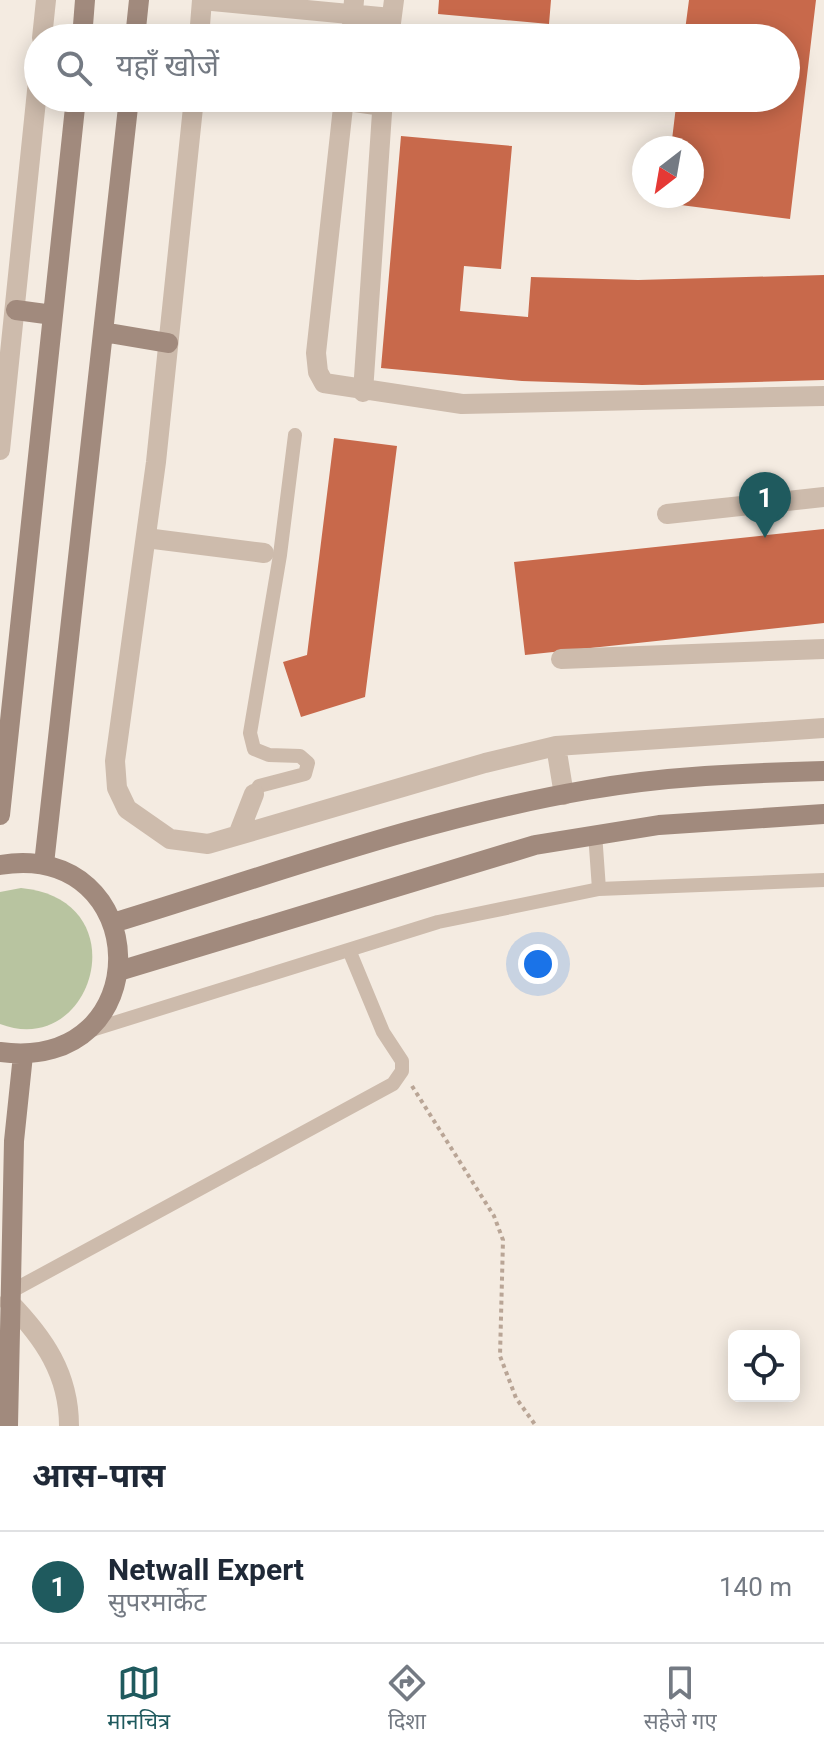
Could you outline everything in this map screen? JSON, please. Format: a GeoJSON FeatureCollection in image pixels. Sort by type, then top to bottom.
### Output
{"type":"FeatureCollection","features":[{"type":"Feature","properties":{"kind":"main road"},"geometry":{"type":"LineString","coordinates":[[83,24],[85,0]]}},
{"type":"Feature","properties":{"kind":"main road"},"geometry":{"type":"LineString","coordinates":[[136,24],[139,0]]}},
{"type":"Feature","properties":{"kind":"main road"},"geometry":{"type":"LineString","coordinates":[[0,815],[75,112]]}},
{"type":"Feature","properties":{"kind":"main road"},"geometry":{"type":"LineString","coordinates":[[44,864],[127,112]]}},
{"type":"Feature","properties":{"kind":"main road"},"geometry":{"type":"LineString","coordinates":[[16,310],[53,315]]}},
{"type":"Feature","properties":{"kind":"main road"},"geometry":{"type":"LineString","coordinates":[[103,332],[168,343]]}},
{"type":"Feature","properties":{"kind":"main road"},"geometry":{"type":"LineString","coordinates":[[113,923],[407,830],[564,795],[721,774],[824,771]]}},
{"type":"Feature","properties":{"kind":"main road"},"geometry":{"type":"LineString","coordinates":[[119,971],[467,864],[595,833],[659,825],[824,814]]}},
{"type":"Feature","properties":{"kind":"main road"},"geometry":{"type":"LineString","coordinates":[[0,865],[20,862],[44,864],[67,872],[86,885],[102,902],[113,923],[119,947],[119,971],[112,998],[97,1021],[51,1051],[23,1055],[0,1052]]}},
{"type":"Feature","properties":{"kind":"main road"},"geometry":{"type":"LineString","coordinates":[[8,1426],[14,1141],[23,1055]]}},
{"type":"Feature","properties":{"kind":"street"},"geometry":{"type":"LineString","coordinates":[[43,24],[46,0]]}},
{"type":"Feature","properties":{"kind":"street"},"geometry":{"type":"LineString","coordinates":[[200,24],[202,0],[354,7],[391,19]]}},
{"type":"Feature","properties":{"kind":"street"},"geometry":{"type":"LineString","coordinates":[[0,450],[35,112]]}},
{"type":"Feature","properties":{"kind":"street"},"geometry":{"type":"LineString","coordinates":[[193,112],[146,538],[115,761],[117,788],[127,809],[170,839],[208,844],[556,746],[824,728]]}},
{"type":"Feature","properties":{"kind":"street"},"geometry":{"type":"LineString","coordinates":[[337,112],[316,353],[318,372],[324,383],[363,392],[462,404],[824,396]]}},
{"type":"Feature","properties":{"kind":"street"},"geometry":{"type":"LineString","coordinates":[[363,392],[382,112]]}},
{"type":"Feature","properties":{"kind":"street"},"geometry":{"type":"LineString","coordinates":[[667,514],[824,497]]}},
{"type":"Feature","properties":{"kind":"street"},"geometry":{"type":"LineString","coordinates":[[146,538],[272,554]]}},
{"type":"Feature","properties":{"kind":"street"},"geometry":{"type":"LineString","coordinates":[[561,659],[824,649]]}},
{"type":"Feature","properties":{"kind":"street"},"geometry":{"type":"LineString","coordinates":[[556,746],[564,795]]}},
{"type":"Feature","properties":{"kind":"street"},"geometry":{"type":"LineString","coordinates":[[238,835],[254,794]]}},
{"type":"Feature","properties":{"kind":"street"},"geometry":{"type":"LineString","coordinates":[[9,1297],[53,1354],[69,1403],[69,1426]]}},
{"type":"Feature","properties":{"kind":"lane"},"geometry":{"type":"LineString","coordinates":[[254,794],[259,786],[305,774],[308,763],[300,756],[269,755],[254,749],[250,733],[272,554],[295,435]]}},
{"type":"Feature","properties":{"kind":"lane"},"geometry":{"type":"LineString","coordinates":[[595,833],[599,878]]}},
{"type":"Feature","properties":{"kind":"lane"},"geometry":{"type":"LineString","coordinates":[[84,1032],[438,922],[599,878],[824,880]]}},
{"type":"Feature","properties":{"kind":"lane"},"geometry":{"type":"LineString","coordinates":[[9,1297],[393,1084],[402,1071],[402,1061],[378,1021],[349,950]]}},
{"type":"Feature","properties":{"kind":"path"},"geometry":{"type":"LineString","coordinates":[[402,1071],[494,1216],[503,1240],[500,1356],[516,1398],[536,1426]]}},
{"type":"Feature","properties":{"kind":"green space"},"geometry":{"type":"Polygon","coordinates":[[[21,888],[58,898],[81,919],[91,945],[90,974],[79,1000],[60,1019],[33,1029],[0,1024],[0,892],[21,888]]]}},
{"type":"Feature","properties":{"kind":"building"},"geometry":{"type":"Polygon","coordinates":[[[439,0],[551,0],[549,24],[438,14],[439,0]]]}},
{"type":"Feature","properties":{"kind":"building"},"geometry":{"type":"Polygon","coordinates":[[[689,0],[816,0],[790,219],[704,208],[704,136],[672,136],[675,112],[800,112],[800,24],[686,24],[689,0]]]}},
{"type":"Feature","properties":{"kind":"building"},"geometry":{"type":"Polygon","coordinates":[[[401,136],[512,146],[501,269],[464,266],[460,311],[528,317],[531,277],[638,280],[824,275],[824,380],[642,385],[522,381],[381,368],[401,136]]]}},
{"type":"Feature","properties":{"kind":"building"},"geometry":{"type":"Polygon","coordinates":[[[334,438],[397,446],[365,697],[301,717],[283,662],[307,655],[334,438]]]}},
{"type":"Feature","properties":{"kind":"building"},"geometry":{"type":"Polygon","coordinates":[[[824,529],[824,623],[525,655],[514,562],[824,529]]]}},
{"type":"Feature","properties":{"kind":"place","name":"Netwall Expert"},"geometry":{"type":"Point","coordinates":[765,538]}}]}
